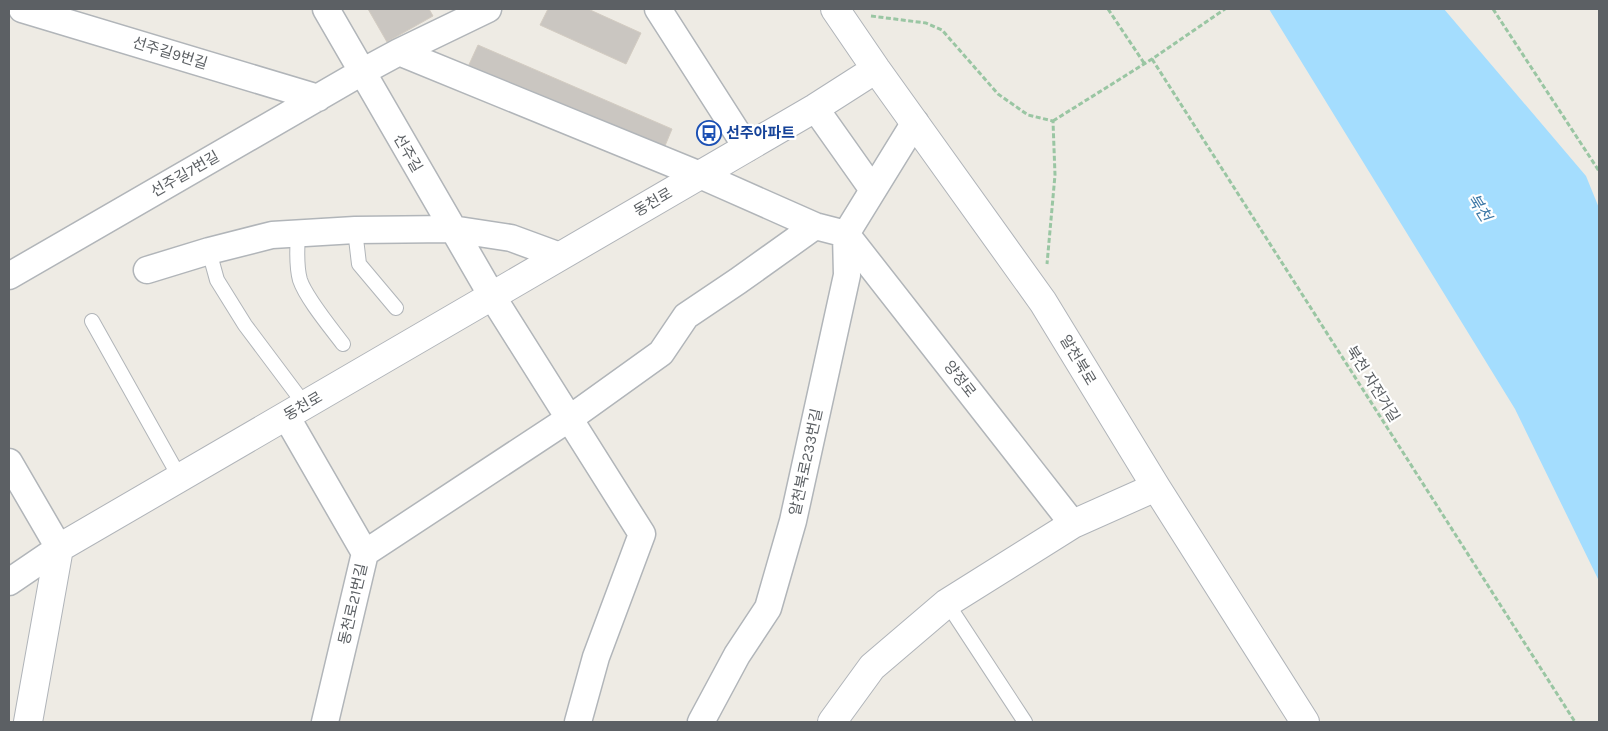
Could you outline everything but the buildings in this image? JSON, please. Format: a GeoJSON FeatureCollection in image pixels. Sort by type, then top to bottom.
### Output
{"type":"FeatureCollection","features":[{"type":"Feature","properties":{"kind":"street","name":"선주길9번길"},"geometry":{"type":"LineString","coordinates":[[22,9],[318,98]]}},
{"type":"Feature","properties":{"kind":"street","name":"선주길"},"geometry":{"type":"LineString","coordinates":[[326,9],[492,296],[642,534],[596,656],[578,722]]}},
{"type":"Feature","properties":{"kind":"street"},"geometry":{"type":"LineString","coordinates":[[362,72],[488,9]]}},
{"type":"Feature","properties":{"kind":"street"},"geometry":{"type":"LineString","coordinates":[[658,9],[747,148]]}},
{"type":"Feature","properties":{"kind":"street","name":"알천북로"},"geometry":{"type":"LineString","coordinates":[[836,10],[1043,302],[1156,487],[1305,722]]}},
{"type":"Feature","properties":{"kind":"street","name":"동천로"},"geometry":{"type":"LineString","coordinates":[[399,52],[700,175],[814,226],[846,234]]}},
{"type":"Feature","properties":{"kind":"street","name":"동천로"},"geometry":{"type":"LineString","coordinates":[[59,548],[747,148],[876,69]]}},
{"type":"Feature","properties":{"kind":"street","name":"선주길7번길"},"geometry":{"type":"LineString","coordinates":[[9,276],[362,72]]}},
{"type":"Feature","properties":{"kind":"street"},"geometry":{"type":"LineString","coordinates":[[815,108],[873,190]]}},
{"type":"Feature","properties":{"kind":"street"},"geometry":{"type":"LineString","coordinates":[[846,234],[915,122]]}},
{"type":"Feature","properties":{"kind":"street"},"geometry":{"type":"LineString","coordinates":[[365,553],[568,419],[661,353],[686,316],[814,226]]}},
{"type":"Feature","properties":{"kind":"street"},"geometry":{"type":"LineString","coordinates":[[147,270],[272,234],[355,230],[452,229],[511,238],[560,256]]}},
{"type":"Feature","properties":{"kind":"street","name":"양정로"},"geometry":{"type":"LineString","coordinates":[[846,234],[1073,524]]}},
{"type":"Feature","properties":{"kind":"street","name":"알천북로233번길"},"geometry":{"type":"LineString","coordinates":[[701,722],[737,654],[768,608],[793,521],[846,275],[846,234]]}},
{"type":"Feature","properties":{"kind":"street","name":"동천로21번길"},"geometry":{"type":"LineString","coordinates":[[295,410],[365,553],[325,722]]}},
{"type":"Feature","properties":{"kind":"street"},"geometry":{"type":"LineString","coordinates":[[9,462],[59,548],[28,722]]}},
{"type":"Feature","properties":{"kind":"street"},"geometry":{"type":"LineString","coordinates":[[832,722],[872,667],[947,603],[1073,524],[1156,487]]}},
{"type":"Feature","properties":{"kind":"street"},"geometry":{"type":"LineString","coordinates":[[9,582],[59,548]]}},
{"type":"Feature","properties":{"kind":"lane"},"geometry":{"type":"LineString","coordinates":[[355,230],[359,264],[396,308]]}},
{"type":"Feature","properties":{"kind":"lane"},"geometry":{"type":"LineString","coordinates":[[298,233],[297,254],[300,279],[307,294],[343,344]]}},
{"type":"Feature","properties":{"kind":"lane"},"geometry":{"type":"LineString","coordinates":[[208,251],[217,280],[295,410]]}},
{"type":"Feature","properties":{"kind":"lane"},"geometry":{"type":"LineString","coordinates":[[92,321],[180,478]]}},
{"type":"Feature","properties":{"kind":"lane"},"geometry":{"type":"LineString","coordinates":[[947,603],[1025,722]]}},
{"type":"Feature","properties":{"kind":"path"},"geometry":{"type":"LineString","coordinates":[[1108,9],[1144,63]]}},
{"type":"Feature","properties":{"kind":"path"},"geometry":{"type":"LineString","coordinates":[[836,10],[926,23],[942,30],[998,94],[1028,115],[1053,121],[1225,9]]}},
{"type":"Feature","properties":{"kind":"path"},"geometry":{"type":"LineString","coordinates":[[1493,9],[1599,171]]}},
{"type":"Feature","properties":{"kind":"path","name":"북천 자전거길"},"geometry":{"type":"LineString","coordinates":[[1152,58],[1575,722]]}},
{"type":"Feature","properties":{"kind":"path"},"geometry":{"type":"LineString","coordinates":[[1043,302],[1055,175],[1053,121]]}},
{"type":"Feature","properties":{"kind":"water","name":"북천"},"geometry":{"type":"Polygon","coordinates":[[[1269,9],[1444,9],[1586,176],[1599,208],[1599,581],[1515,409],[1269,9]]]}},
{"type":"Feature","properties":{"kind":"place","name":"선주아파트"},"geometry":{"type":"Point","coordinates":[709,133]}}]}
